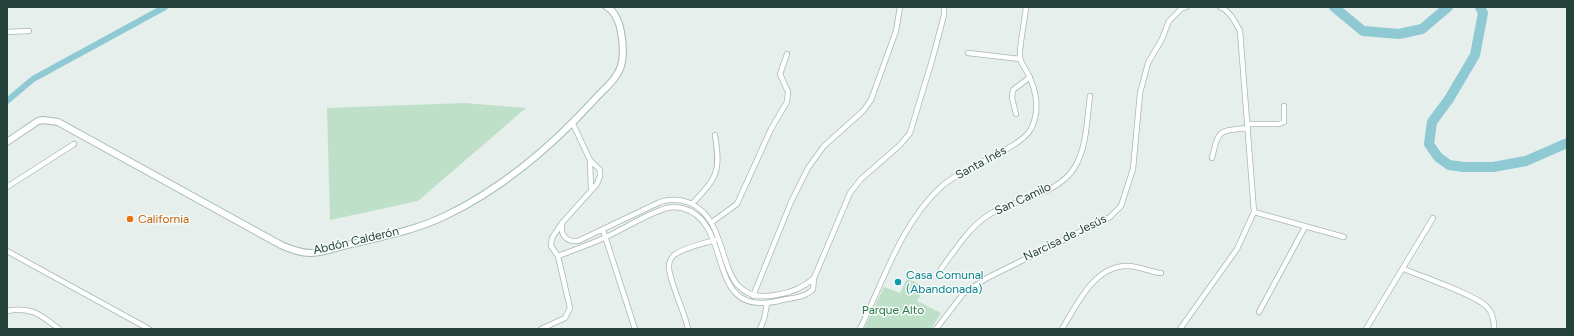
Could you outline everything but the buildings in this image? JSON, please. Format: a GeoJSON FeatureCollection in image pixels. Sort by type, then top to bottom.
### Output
{"type":"FeatureCollection","features":[{"type":"Feature","properties":{"kind":"street","name":"Abdón Calderón"},"geometry":{"type":"LineString","coordinates":[[7,142],[38,121],[44,120],[58,122],[282,245],[300,252],[312,253],[374,239],[443,217],[494,187],[533,158],[573,124],[612,82],[621,66],[622,40],[620,27],[610,9],[606,7]]}},
{"type":"Feature","properties":{"kind":"street"},"geometry":{"type":"LineString","coordinates":[[753,296],[791,202],[808,168],[824,146],[863,111],[871,100],[896,31],[900,7]]}},
{"type":"Feature","properties":{"kind":"street"},"geometry":{"type":"LineString","coordinates":[[558,256],[605,238],[660,210],[674,207],[690,211],[697,215],[706,225],[729,285],[734,293],[752,303],[767,304],[808,293],[813,289],[814,278],[850,194],[861,178],[900,145],[910,133],[918,111],[944,15],[944,7]]}},
{"type":"Feature","properties":{"kind":"street"},"geometry":{"type":"LineString","coordinates":[[968,53],[1020,59],[1026,7]]}},
{"type":"Feature","properties":{"kind":"street","name":"Narcisa de Jesús"},"geometry":{"type":"LineString","coordinates":[[936,329],[963,294],[987,278],[1110,217],[1121,206],[1133,169],[1140,93],[1148,63],[1162,39],[1169,21],[1181,9],[1186,7]]}},
{"type":"Feature","properties":{"kind":"street"},"geometry":{"type":"LineString","coordinates":[[1180,329],[1237,249],[1254,212],[1240,31],[1232,18],[1224,9],[1220,7]]}},
{"type":"Feature","properties":{"kind":"street"},"geometry":{"type":"LineString","coordinates":[[7,32],[28,31]]}},
{"type":"Feature","properties":{"kind":"street"},"geometry":{"type":"LineString","coordinates":[[712,222],[737,204],[771,129],[787,102],[788,92],[780,74],[787,54]]}},
{"type":"Feature","properties":{"kind":"street","name":"Santa Inés"},"geometry":{"type":"LineString","coordinates":[[860,329],[897,249],[920,208],[943,185],[960,173],[1017,144],[1030,130],[1036,113],[1036,92],[1020,59]]}},
{"type":"Feature","properties":{"kind":"street"},"geometry":{"type":"LineString","coordinates":[[1016,114],[1012,98],[1013,90],[1030,77]]}},
{"type":"Feature","properties":{"kind":"street","name":"San Camilo"},"geometry":{"type":"LineString","coordinates":[[941,269],[971,229],[990,214],[1049,189],[1068,176],[1076,165],[1082,150],[1090,96]]}},
{"type":"Feature","properties":{"kind":"street"},"geometry":{"type":"LineString","coordinates":[[1212,158],[1217,137],[1220,133],[1248,126],[1279,124],[1284,122],[1284,106]]}},
{"type":"Feature","properties":{"kind":"street"},"geometry":{"type":"LineString","coordinates":[[541,329],[565,318],[570,308],[558,256],[551,246],[551,242],[562,223],[597,184],[600,176],[600,170],[590,160],[573,124]]}},
{"type":"Feature","properties":{"kind":"street"},"geometry":{"type":"LineString","coordinates":[[692,204],[713,181],[717,173],[718,153],[715,135]]}},
{"type":"Feature","properties":{"kind":"street"},"geometry":{"type":"LineString","coordinates":[[7,187],[74,144]]}},
{"type":"Feature","properties":{"kind":"street"},"geometry":{"type":"LineString","coordinates":[[590,160],[591,189]]}},
{"type":"Feature","properties":{"kind":"street"},"geometry":{"type":"LineString","coordinates":[[562,223],[562,233],[566,239],[578,241],[665,201],[677,200],[692,204],[701,210],[712,222],[734,281],[744,292],[760,297],[781,294],[803,286],[814,278]]}},
{"type":"Feature","properties":{"kind":"street"},"geometry":{"type":"LineString","coordinates":[[1254,212],[1344,237]]}},
{"type":"Feature","properties":{"kind":"street"},"geometry":{"type":"LineString","coordinates":[[1366,329],[1404,270],[1433,218]]}},
{"type":"Feature","properties":{"kind":"street"},"geometry":{"type":"LineString","coordinates":[[1259,312],[1305,227]]}},
{"type":"Feature","properties":{"kind":"street"},"geometry":{"type":"LineString","coordinates":[[603,230],[635,329]]}},
{"type":"Feature","properties":{"kind":"street"},"geometry":{"type":"LineString","coordinates":[[688,329],[686,318],[669,271],[671,258],[679,252],[718,239]]}},
{"type":"Feature","properties":{"kind":"street"},"geometry":{"type":"LineString","coordinates":[[7,251],[149,329]]}},
{"type":"Feature","properties":{"kind":"street"},"geometry":{"type":"LineString","coordinates":[[1062,329],[1087,290],[1105,272],[1116,267],[1129,266],[1161,273]]}},
{"type":"Feature","properties":{"kind":"street"},"geometry":{"type":"LineString","coordinates":[[1404,270],[1470,297],[1485,305],[1494,319],[1494,329]]}},
{"type":"Feature","properties":{"kind":"street"},"geometry":{"type":"LineString","coordinates":[[760,329],[767,304]]}},
{"type":"Feature","properties":{"kind":"street"},"geometry":{"type":"LineString","coordinates":[[7,311],[16,309],[37,312],[58,329]]}},
{"type":"Feature","properties":{"kind":"green space"},"geometry":{"type":"Polygon","coordinates":[[[465,103],[526,108],[418,201],[330,220],[327,108],[465,103]]]}},
{"type":"Feature","properties":{"kind":"green space","name":"Parque Alto"},"geometry":{"type":"Polygon","coordinates":[[[907,278],[925,287],[917,301],[941,313],[931,329],[864,329],[884,287],[900,293],[907,278]]]}},
{"type":"Feature","properties":{"kind":"waterway"},"geometry":{"type":"LineString","coordinates":[[7,101],[33,79],[165,7]]}},
{"type":"Feature","properties":{"kind":"waterway"},"geometry":{"type":"LineString","coordinates":[[1334,7],[1363,31],[1399,34],[1422,29],[1448,7]]}},
{"type":"Feature","properties":{"kind":"waterway"},"geometry":{"type":"LineString","coordinates":[[1480,7],[1483,13],[1475,55],[1449,99],[1432,122],[1429,144],[1438,157],[1449,165],[1464,167],[1493,167],[1526,161],[1567,143]]}},
{"type":"Feature","properties":{"kind":"place","name":"California"},"geometry":{"type":"Point","coordinates":[130,219]}},
{"type":"Feature","properties":{"kind":"place","name":"Casa Comunal (Abandonada)"},"geometry":{"type":"Point","coordinates":[898,282]}}]}
